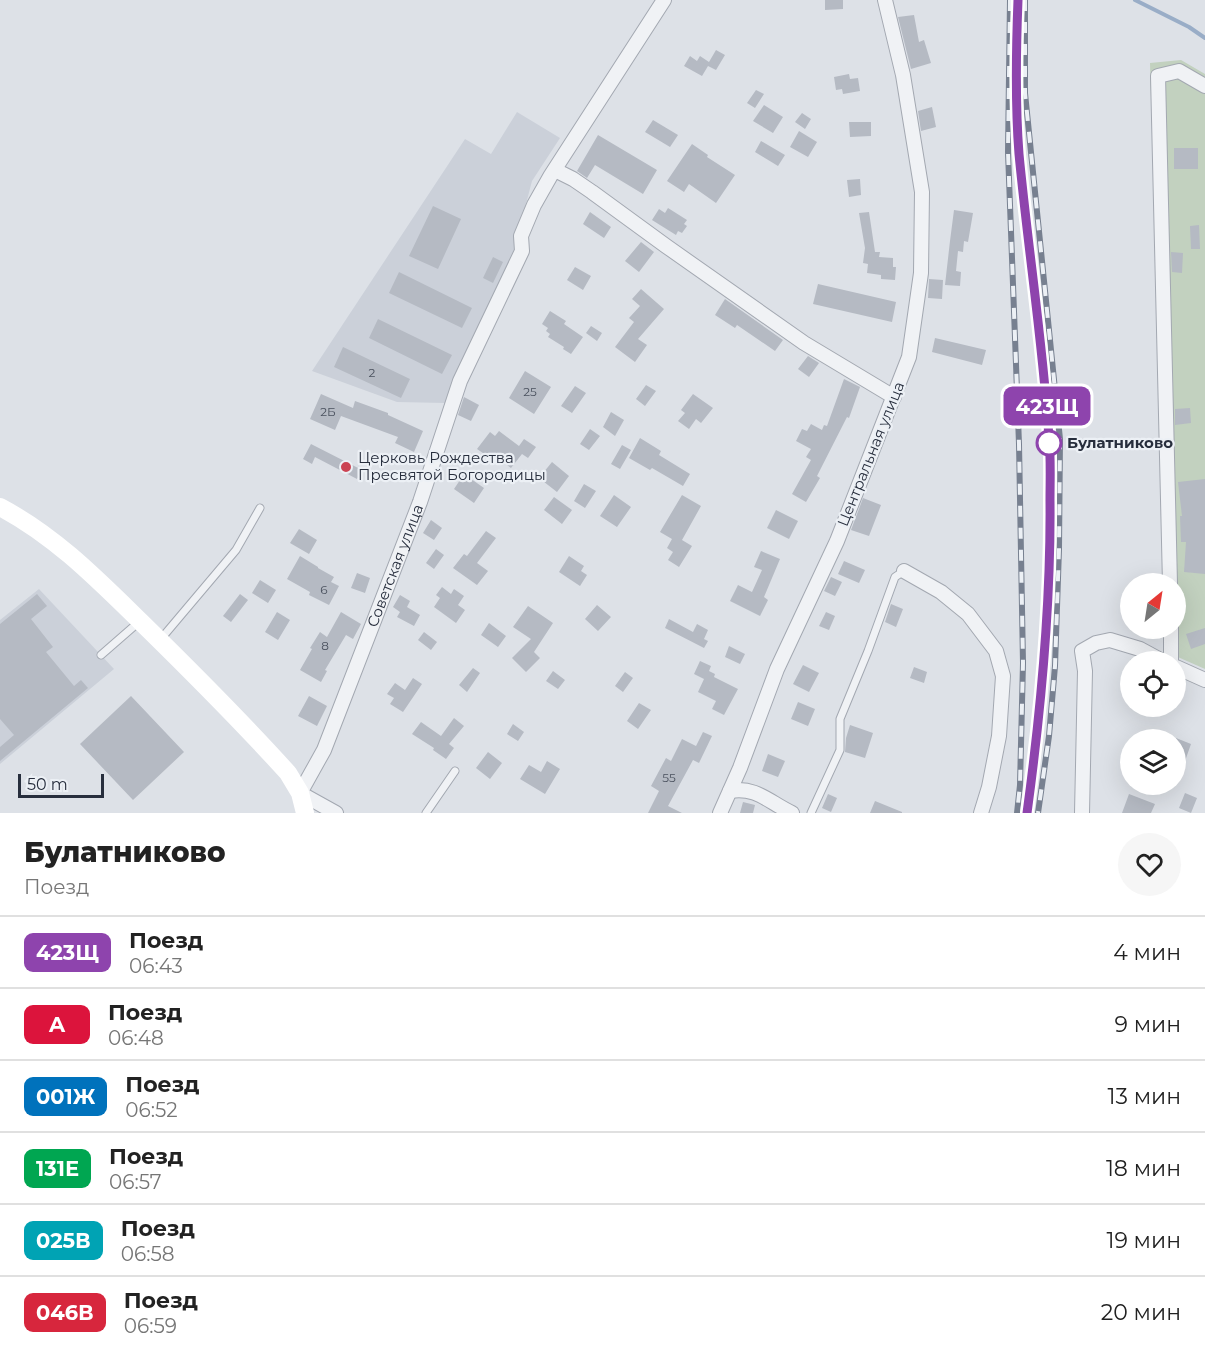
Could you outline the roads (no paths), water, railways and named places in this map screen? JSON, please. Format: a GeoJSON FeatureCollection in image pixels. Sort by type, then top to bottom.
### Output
{"type":"FeatureCollection","features":[{"type":"Feature","properties":{"kind":"street","name":"Советская улица"},"geometry":{"type":"LineString","coordinates":[[300,793],[329,739],[420,502],[460,381],[522,251],[521,236],[534,205],[664,0]]}},
{"type":"Feature","properties":{"kind":"street","name":"Центральная улица"},"geometry":{"type":"LineString","coordinates":[[720,813],[777,669],[837,541],[909,357],[921,273],[922,192],[903,75],[885,0]]}},
{"type":"Feature","properties":{"kind":"street"},"geometry":{"type":"LineString","coordinates":[[1170,573],[1158,76],[1179,71],[1205,86]]}},
{"type":"Feature","properties":{"kind":"street"},"geometry":{"type":"LineString","coordinates":[[555,170],[592,192],[804,343],[894,397]]}},
{"type":"Feature","properties":{"kind":"street"},"geometry":{"type":"LineString","coordinates":[[0,507],[57,543],[160,640],[288,773],[300,793],[305,813]]}},
{"type":"Feature","properties":{"kind":"street"},"geometry":{"type":"LineString","coordinates":[[904,571],[941,592],[968,614],[996,651],[1003,676],[999,736],[989,787],[981,813]]}},
{"type":"Feature","properties":{"kind":"street"},"geometry":{"type":"LineString","coordinates":[[1082,813],[1085,671],[1082,651],[1096,643],[1110,640],[1144,651]]}},
{"type":"Feature","properties":{"kind":"street"},"geometry":{"type":"LineString","coordinates":[[1186,671],[1205,680]]}},
{"type":"Feature","properties":{"kind":"street"},"geometry":{"type":"LineString","coordinates":[[730,790],[741,788],[756,793],[790,813]]}},
{"type":"Feature","properties":{"kind":"street"},"geometry":{"type":"LineString","coordinates":[[300,793],[336,813]]}},
{"type":"Feature","properties":{"kind":"lane"},"geometry":{"type":"LineString","coordinates":[[160,640],[236,550],[260,508]]}},
{"type":"Feature","properties":{"kind":"lane"},"geometry":{"type":"LineString","coordinates":[[811,813],[840,750],[840,718],[895,577],[904,571]]}},
{"type":"Feature","properties":{"kind":"lane"},"geometry":{"type":"LineString","coordinates":[[101,655],[140,621]]}},
{"type":"Feature","properties":{"kind":"lane"},"geometry":{"type":"LineString","coordinates":[[426,813],[455,771]]}},
{"type":"Feature","properties":{"kind":"waterway"},"geometry":{"type":"LineString","coordinates":[[1135,0],[1189,27],[1205,38]]}},
{"type":"Feature","properties":{"kind":"railway"},"geometry":{"type":"LineString","coordinates":[[1010,0],[1008,152],[1019,444],[1023,663],[1020,785],[1017,813]]}},
{"type":"Feature","properties":{"kind":"railway"},"geometry":{"type":"LineString","coordinates":[[1025,0],[1025,93],[1060,439],[1055,666],[1049,736],[1038,813]]}},
{"type":"Feature","properties":{"kind":"railway"},"geometry":{"type":"LineString","coordinates":[[1017,99],[1019,153],[1041,334],[1050,488],[1046,628],[1027,813]]}},
{"type":"Feature","properties":{"kind":"train","name":"423Щ"},"geometry":{"type":"LineString","coordinates":[[1018,0],[1019,152],[1043,365],[1049,441],[1048,610],[1027,813]]}},
{"type":"Feature","properties":{"kind":"place","name":"Булатниково"},"geometry":{"type":"Point","coordinates":[1049,443]}},
{"type":"Feature","properties":{"kind":"place","name":"Церковь Рождества Пресвятой Богородицы"},"geometry":{"type":"Point","coordinates":[346,467]}}]}
